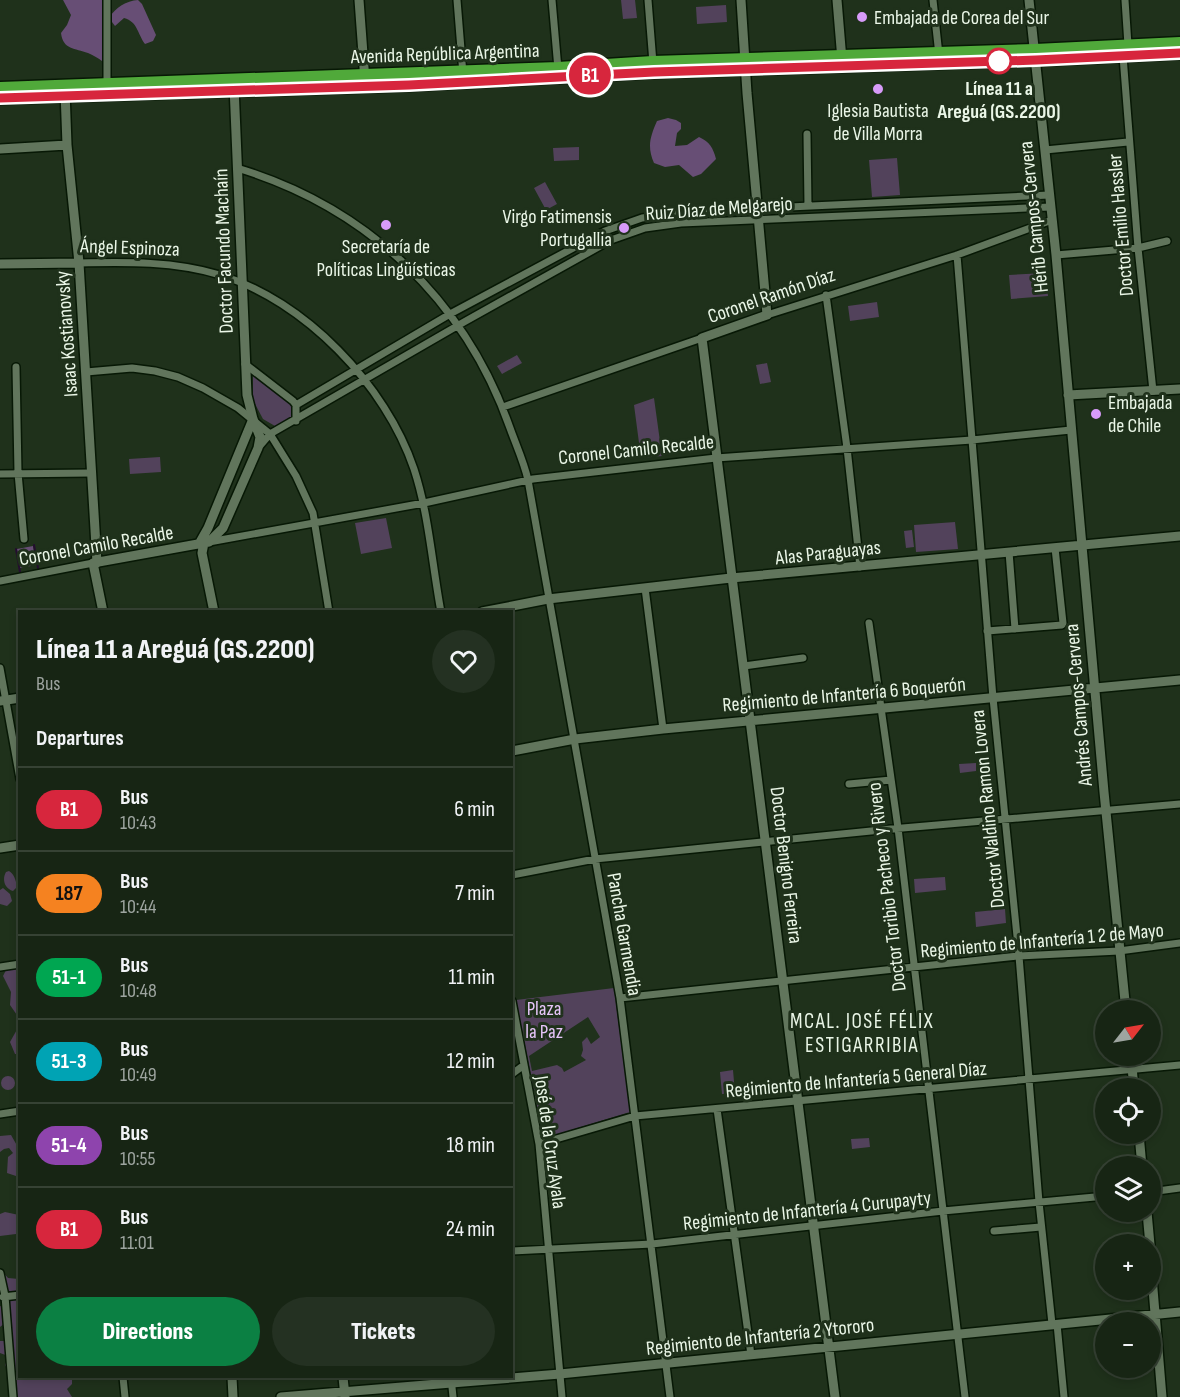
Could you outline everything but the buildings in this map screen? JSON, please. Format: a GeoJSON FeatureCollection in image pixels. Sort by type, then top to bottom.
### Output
{"type":"FeatureCollection","features":[{"type":"Feature","properties":{"kind":"highway","name":"Avenida República Argentina"},"geometry":{"type":"LineString","coordinates":[[1126,51],[1180,43]]}},
{"type":"Feature","properties":{"kind":"highway","name":"Avenida República Argentina"},"geometry":{"type":"LineString","coordinates":[[0,88],[65,91],[463,77],[653,67],[1126,51],[1180,53]]}},
{"type":"Feature","properties":{"kind":"highway","name":"Avenida República Argentina"},"geometry":{"type":"LineString","coordinates":[[746,64],[817,68],[824,64],[843,62]]}},
{"type":"Feature","properties":{"kind":"highway","name":"Avenida República Argentina"},"geometry":{"type":"LineString","coordinates":[[0,98],[107,84],[234,85],[296,78],[365,81]]}},
{"type":"Feature","properties":{"kind":"street"},"geometry":{"type":"LineString","coordinates":[[107,0],[107,84]]}},
{"type":"Feature","properties":{"kind":"street"},"geometry":{"type":"LineString","coordinates":[[359,0],[365,81]]}},
{"type":"Feature","properties":{"kind":"street"},"geometry":{"type":"LineString","coordinates":[[457,0],[463,77]]}},
{"type":"Feature","properties":{"kind":"street"},"geometry":{"type":"LineString","coordinates":[[552,0],[558,72]]}},
{"type":"Feature","properties":{"kind":"street"},"geometry":{"type":"LineString","coordinates":[[648,0],[653,67]]}},
{"type":"Feature","properties":{"kind":"street"},"geometry":{"type":"LineString","coordinates":[[741,0],[767,315]]}},
{"type":"Feature","properties":{"kind":"street"},"geometry":{"type":"LineString","coordinates":[[837,0],[843,62]]}},
{"type":"Feature","properties":{"kind":"street"},"geometry":{"type":"LineString","coordinates":[[933,0],[939,58]]}},
{"type":"Feature","properties":{"kind":"street","name":"Hérib Campos-Cervera"},"geometry":{"type":"LineString","coordinates":[[1029,0],[1056,255],[1068,395]]}},
{"type":"Feature","properties":{"kind":"street","name":"Doctor Emilio Hassler"},"geometry":{"type":"LineString","coordinates":[[1125,0],[1128,142],[1153,391]]}},
{"type":"Feature","properties":{"kind":"street","name":"Doctor Facundo Machaín"},"geometry":{"type":"LineString","coordinates":[[234,85],[246,395],[260,437],[258,448]]}},
{"type":"Feature","properties":{"kind":"street","name":"Isaac Kostianovsky"},"geometry":{"type":"LineString","coordinates":[[65,91],[67,145],[79,263],[86,372],[95,563]]}},
{"type":"Feature","properties":{"kind":"street"},"geometry":{"type":"LineString","coordinates":[[807,134],[808,207]]}},
{"type":"Feature","properties":{"kind":"street"},"geometry":{"type":"LineString","coordinates":[[1045,150],[1128,142]]}},
{"type":"Feature","properties":{"kind":"street"},"geometry":{"type":"LineString","coordinates":[[0,149],[67,145]]}},
{"type":"Feature","properties":{"kind":"street","name":"Pancha Garmendia"},"geometry":{"type":"LineString","coordinates":[[237,168],[278,181],[303,193],[364,231],[413,270],[458,326],[492,381],[503,407],[528,480],[620,998],[670,1397]]}},
{"type":"Feature","properties":{"kind":"street","name":"Ruiz Díaz de Melgarejo"},"geometry":{"type":"LineString","coordinates":[[296,405],[450,314],[605,231],[642,218],[757,209],[1049,195]]}},
{"type":"Feature","properties":{"kind":"street"},"geometry":{"type":"LineString","coordinates":[[950,200],[950,213]]}},
{"type":"Feature","properties":{"kind":"street"},"geometry":{"type":"LineString","coordinates":[[863,204],[863,216]]}},
{"type":"Feature","properties":{"kind":"street","name":"Ruiz Díaz de Melgarejo"},"geometry":{"type":"LineString","coordinates":[[258,448],[270,434],[580,256],[619,237],[645,228],[681,224],[1050,207]]}},
{"type":"Feature","properties":{"kind":"street"},"geometry":{"type":"LineString","coordinates":[[660,215],[660,226]]}},
{"type":"Feature","properties":{"kind":"street","name":"Coronel Ramón Díaz"},"geometry":{"type":"LineString","coordinates":[[503,407],[826,295],[957,255],[1052,220]]}},
{"type":"Feature","properties":{"kind":"street"},"geometry":{"type":"LineString","coordinates":[[1056,255],[1138,248],[1167,241]]}},
{"type":"Feature","properties":{"kind":"street"},"geometry":{"type":"LineString","coordinates":[[576,248],[580,256]]}},
{"type":"Feature","properties":{"kind":"street","name":"Doctor Waldino Ramon Lovera"},"geometry":{"type":"LineString","coordinates":[[957,255],[987,631],[1019,956],[1041,1227],[1064,1397]]}},
{"type":"Feature","properties":{"kind":"street","name":"Ángel Espinoza"},"geometry":{"type":"LineString","coordinates":[[0,264],[138,262],[175,265],[221,275],[256,289],[287,309],[323,337],[358,369],[366,380]]}},
{"type":"Feature","properties":{"kind":"street"},"geometry":{"type":"LineString","coordinates":[[826,295],[847,448],[860,567]]}},
{"type":"Feature","properties":{"kind":"street","name":"Doctor Benigno Ferreira"},"geometry":{"type":"LineString","coordinates":[[702,338],[835,1397]]}},
{"type":"Feature","properties":{"kind":"street"},"geometry":{"type":"LineString","coordinates":[[245,364],[296,405],[296,421]]}},
{"type":"Feature","properties":{"kind":"street"},"geometry":{"type":"LineString","coordinates":[[16,367],[18,473],[24,539]]}},
{"type":"Feature","properties":{"kind":"street"},"geometry":{"type":"LineString","coordinates":[[86,372],[132,368],[155,370],[203,388],[238,408],[270,434],[296,476],[315,522],[329,610]]}},
{"type":"Feature","properties":{"kind":"street"},"geometry":{"type":"LineString","coordinates":[[366,380],[397,429],[413,468],[424,503],[441,610]]}},
{"type":"Feature","properties":{"kind":"street"},"geometry":{"type":"LineString","coordinates":[[1068,395],[1180,389]]}},
{"type":"Feature","properties":{"kind":"street","name":"Andrés Campos-Cervera"},"geometry":{"type":"LineString","coordinates":[[1068,395],[1105,811],[1125,1000]]}},
{"type":"Feature","properties":{"kind":"street"},"geometry":{"type":"LineString","coordinates":[[214,610],[202,553],[204,543],[253,419]]}},
{"type":"Feature","properties":{"kind":"street","name":"Coronel Camilo Recalde"},"geometry":{"type":"LineString","coordinates":[[0,581],[424,503],[528,480],[718,458],[972,440],[1071,430]]}},
{"type":"Feature","properties":{"kind":"street"},"geometry":{"type":"LineString","coordinates":[[204,543],[223,528],[258,448]]}},
{"type":"Feature","properties":{"kind":"street"},"geometry":{"type":"LineString","coordinates":[[0,474],[92,473]]}},
{"type":"Feature","properties":{"kind":"street","name":"Alas Paraguayas"},"geometry":{"type":"LineString","coordinates":[[492,610],[548,599],[645,588],[1180,536]]}},
{"type":"Feature","properties":{"kind":"street"},"geometry":{"type":"LineString","coordinates":[[987,631],[1060,626],[1063,623],[1055,548]]}},
{"type":"Feature","properties":{"kind":"street"},"geometry":{"type":"LineString","coordinates":[[1009,552],[1015,629]]}},
{"type":"Feature","properties":{"kind":"street"},"geometry":{"type":"LineString","coordinates":[[95,563],[103,610]]}},
{"type":"Feature","properties":{"kind":"street"},"geometry":{"type":"LineString","coordinates":[[645,588],[663,729]]}},
{"type":"Feature","properties":{"kind":"street","name":"Doctor Toribio Pacheco y Rivero"},"geometry":{"type":"LineString","coordinates":[[869,623],[898,828],[965,1397]]}},
{"type":"Feature","properties":{"kind":"street"},"geometry":{"type":"LineString","coordinates":[[744,666],[803,657]]}},
{"type":"Feature","properties":{"kind":"street"},"geometry":{"type":"LineString","coordinates":[[0,668],[3,701],[18,770]]}},
{"type":"Feature","properties":{"kind":"street","name":"Regimiento de Infantería 6 Boquerón"},"geometry":{"type":"LineString","coordinates":[[513,751],[575,739],[663,729],[1180,680]]}},
{"type":"Feature","properties":{"kind":"street"},"geometry":{"type":"LineString","coordinates":[[3,701],[18,698]]}},
{"type":"Feature","properties":{"kind":"street"},"geometry":{"type":"LineString","coordinates":[[849,784],[891,780]]}},
{"type":"Feature","properties":{"kind":"street"},"geometry":{"type":"LineString","coordinates":[[513,875],[595,859],[898,828],[1180,804]]}},
{"type":"Feature","properties":{"kind":"street"},"geometry":{"type":"LineString","coordinates":[[0,848],[18,845]]}},
{"type":"Feature","properties":{"kind":"street","name":"Regimiento de Infantería 1 2 de Mayo"},"geometry":{"type":"LineString","coordinates":[[620,998],[1019,956],[1119,951],[1180,943]]}},
{"type":"Feature","properties":{"kind":"street"},"geometry":{"type":"LineString","coordinates":[[0,967],[18,964]]}},
{"type":"Feature","properties":{"kind":"street","name":"José de la Cruz Ayala"},"geometry":{"type":"LineString","coordinates":[[513,1006],[539,1144],[562,1397]]}},
{"type":"Feature","properties":{"kind":"street"},"geometry":{"type":"LineString","coordinates":[[513,1073],[524,1065]]}},
{"type":"Feature","properties":{"kind":"street","name":"Regimiento de Infantería 5 General Díaz"},"geometry":{"type":"LineString","coordinates":[[539,1144],[635,1116],[1180,1065]]}},
{"type":"Feature","properties":{"kind":"street"},"geometry":{"type":"LineString","coordinates":[[1132,1066],[1133,1078]]}},
{"type":"Feature","properties":{"kind":"street"},"geometry":{"type":"LineString","coordinates":[[717,1109],[751,1355]]}},
{"type":"Feature","properties":{"kind":"street"},"geometry":{"type":"LineString","coordinates":[[0,1114],[18,1111]]}},
{"type":"Feature","properties":{"kind":"street"},"geometry":{"type":"LineString","coordinates":[[1161,1191],[1180,1188]]}},
{"type":"Feature","properties":{"kind":"street","name":"Regimiento de Infantería 4 Curupayty"},"geometry":{"type":"LineString","coordinates":[[513,1251],[652,1244],[943,1211],[1095,1197]]}},
{"type":"Feature","properties":{"kind":"street"},"geometry":{"type":"LineString","coordinates":[[994,1231],[1041,1227]]}},
{"type":"Feature","properties":{"kind":"street"},"geometry":{"type":"LineString","coordinates":[[0,1273],[13,1397]]}},
{"type":"Feature","properties":{"kind":"street"},"geometry":{"type":"LineString","coordinates":[[2,1297],[18,1295]]}},
{"type":"Feature","properties":{"kind":"street","name":"Regimiento de Infantería 2 Ytororo"},"geometry":{"type":"LineString","coordinates":[[1161,1314],[1180,1312]]}},
{"type":"Feature","properties":{"kind":"street","name":"Regimiento de Infantería 2 Ytororo"},"geometry":{"type":"LineString","coordinates":[[513,1377],[828,1348],[1095,1320]]}},
{"type":"Feature","properties":{"kind":"street"},"geometry":{"type":"LineString","coordinates":[[123,1378],[124,1397]]}},
{"type":"Feature","properties":{"kind":"street"},"geometry":{"type":"LineString","coordinates":[[232,1378],[233,1397]]}},
{"type":"Feature","properties":{"kind":"street"},"geometry":{"type":"LineString","coordinates":[[343,1378],[344,1394]]}},
{"type":"Feature","properties":{"kind":"street","name":"Regimiento de Infantería 2 Ytororo"},"geometry":{"type":"LineString","coordinates":[[281,1397],[344,1394],[452,1380],[488,1378]]}},
{"type":"Feature","properties":{"kind":"street"},"geometry":{"type":"LineString","coordinates":[[1161,1378],[1162,1397]]}},
{"type":"Feature","properties":{"kind":"street"},"geometry":{"type":"LineString","coordinates":[[452,1380],[453,1397]]}},
{"type":"Feature","properties":{"kind":"green space"},"geometry":{"type":"Polygon","coordinates":[[[621,0],[635,0],[637,18],[623,19],[621,0]]]}},
{"type":"Feature","properties":{"kind":"green space"},"geometry":{"type":"Polygon","coordinates":[[[726,5],[727,22],[697,24],[696,7],[726,5]]]}},
{"type":"Feature","properties":{"kind":"green space"},"geometry":{"type":"Polygon","coordinates":[[[579,147],[579,160],[554,161],[553,148],[579,147]]]}},
{"type":"Feature","properties":{"kind":"green space"},"geometry":{"type":"Polygon","coordinates":[[[897,158],[900,195],[872,197],[869,160],[897,158]]]}},
{"type":"Feature","properties":{"kind":"green space"},"geometry":{"type":"Polygon","coordinates":[[[545,182],[557,204],[546,210],[534,188],[545,182]]]}},
{"type":"Feature","properties":{"kind":"green space"},"geometry":{"type":"Polygon","coordinates":[[[1046,273],[1048,296],[1011,299],[1009,275],[1046,273]]]}},
{"type":"Feature","properties":{"kind":"green space"},"geometry":{"type":"Polygon","coordinates":[[[877,302],[879,317],[850,321],[848,306],[877,302]]]}},
{"type":"Feature","properties":{"kind":"green space"},"geometry":{"type":"Polygon","coordinates":[[[517,355],[522,363],[502,374],[497,366],[517,355]]]}},
{"type":"Feature","properties":{"kind":"green space"},"geometry":{"type":"Polygon","coordinates":[[[767,363],[771,382],[760,384],[756,365],[767,363]]]}},
{"type":"Feature","properties":{"kind":"green space"},"geometry":{"type":"Polygon","coordinates":[[[254,375],[291,404],[292,419],[280,426],[275,426],[263,419],[253,400],[254,375]]]}},
{"type":"Feature","properties":{"kind":"green space"},"geometry":{"type":"Polygon","coordinates":[[[654,398],[662,456],[641,458],[634,405],[654,398]]]}},
{"type":"Feature","properties":{"kind":"green space"},"geometry":{"type":"Polygon","coordinates":[[[160,457],[161,472],[130,474],[129,459],[160,457]]]}},
{"type":"Feature","properties":{"kind":"green space"},"geometry":{"type":"Polygon","coordinates":[[[386,518],[392,548],[361,554],[355,523],[386,518]]]}},
{"type":"Feature","properties":{"kind":"green space"},"geometry":{"type":"Polygon","coordinates":[[[955,522],[958,549],[916,552],[914,525],[955,522]]]}},
{"type":"Feature","properties":{"kind":"green space"},"geometry":{"type":"Polygon","coordinates":[[[912,530],[914,547],[906,548],[904,531],[912,530]]]}},
{"type":"Feature","properties":{"kind":"green space"},"geometry":{"type":"Polygon","coordinates":[[[976,763],[976,771],[960,773],[959,764],[976,763]]]}},
{"type":"Feature","properties":{"kind":"green space"},"geometry":{"type":"Polygon","coordinates":[[[9,871],[17,884],[13,891],[6,886],[4,880],[6,872],[9,871]]]}},
{"type":"Feature","properties":{"kind":"green space"},"geometry":{"type":"Polygon","coordinates":[[[945,877],[946,890],[915,893],[914,879],[945,877]]]}},
{"type":"Feature","properties":{"kind":"green space"},"geometry":{"type":"Polygon","coordinates":[[[3,888],[10,894],[12,901],[7,906],[0,904],[0,890],[3,888]]]}},
{"type":"Feature","properties":{"kind":"green space"},"geometry":{"type":"Polygon","coordinates":[[[1005,909],[1006,923],[976,927],[975,912],[1005,909]]]}},
{"type":"Feature","properties":{"kind":"green space"},"geometry":{"type":"Polygon","coordinates":[[[15,964],[18,968],[18,1017],[10,1005],[11,992],[3,976],[6,970],[15,964]]]}},
{"type":"Feature","properties":{"kind":"green space","name":"Plaza la Paz"},"geometry":{"type":"Polygon","coordinates":[[[614,988],[630,1112],[545,1138],[516,1000],[614,988]],[[588,1017],[529,1056],[532,1071],[557,1065],[564,1072],[586,1060],[581,1056],[582,1042],[587,1037],[591,1044],[600,1037],[588,1017]]]}},
{"type":"Feature","properties":{"kind":"green space"},"geometry":{"type":"Polygon","coordinates":[[[18,1028],[18,1054],[15,1054],[10,1042],[18,1028]]]}},
{"type":"Feature","properties":{"kind":"green space"},"geometry":{"type":"Polygon","coordinates":[[[733,1070],[735,1093],[722,1094],[720,1072],[733,1070]]]}},
{"type":"Feature","properties":{"kind":"green space"},"geometry":{"type":"Polygon","coordinates":[[[8,1076],[13,1078],[15,1083],[13,1088],[8,1090],[3,1088],[1,1083],[3,1078],[8,1076]]]}},
{"type":"Feature","properties":{"kind":"green space"},"geometry":{"type":"Polygon","coordinates":[[[11,1135],[18,1147],[18,1177],[7,1173],[8,1157],[13,1153],[9,1148],[0,1152],[0,1136],[11,1135]]]}},
{"type":"Feature","properties":{"kind":"green space"},"geometry":{"type":"Polygon","coordinates":[[[869,1138],[870,1147],[852,1149],[851,1139],[869,1138]]]}},
{"type":"Feature","properties":{"kind":"green space"},"geometry":{"type":"Polygon","coordinates":[[[5,1212],[18,1215],[18,1235],[0,1236],[0,1214],[5,1212]]]}},
{"type":"Feature","properties":{"kind":"green space"},"geometry":{"type":"Polygon","coordinates":[[[2,1271],[8,1278],[18,1279],[18,1294],[11,1295],[5,1290],[2,1271]]]}},
{"type":"Feature","properties":{"kind":"green space"},"geometry":{"type":"Polygon","coordinates":[[[14,1297],[18,1298],[18,1378],[80,1378],[72,1379],[72,1384],[67,1389],[72,1397],[14,1397],[17,1387],[5,1365],[8,1356],[0,1353],[0,1341],[8,1343],[5,1323],[0,1327],[0,1306],[4,1307],[14,1297]]]}},
{"type":"Feature","properties":{"kind":"shaded area"},"geometry":{"type":"Polygon","coordinates":[[[63,0],[102,0],[112,53],[102,61],[90,54],[70,48],[64,43],[61,33],[71,15],[63,0]]]}},
{"type":"Feature","properties":{"kind":"shaded area"},"geometry":{"type":"Polygon","coordinates":[[[138,0],[156,35],[153,41],[145,44],[132,22],[124,18],[115,26],[109,18],[122,5],[138,0]]]}},
{"type":"Feature","properties":{"kind":"shaded area"},"geometry":{"type":"Polygon","coordinates":[[[668,118],[681,123],[675,146],[687,145],[699,137],[706,141],[712,149],[716,159],[701,174],[693,177],[679,165],[665,167],[654,163],[650,147],[653,132],[657,121],[668,118]]]}},
{"type":"Feature","properties":{"kind":"shaded area"},"geometry":{"type":"Polygon","coordinates":[[[33,546],[36,565],[20,568],[17,549],[33,546]]]}},
{"type":"Feature","properties":{"kind":"waterway"},"geometry":{"type":"LineString","coordinates":[[34,545],[38,568]]}},
{"type":"Feature","properties":{"kind":"waterway"},"geometry":{"type":"LineString","coordinates":[[16,549],[20,572]]}},
{"type":"Feature","properties":{"kind":"bus line","name":"B1"},"geometry":{"type":"LineString","coordinates":[[0,98],[409,85],[654,72],[1180,53]]}},
{"type":"Feature","properties":{"kind":"place","name":"Embajada de Corea del Sur"},"geometry":{"type":"Point","coordinates":[862,17]}},
{"type":"Feature","properties":{"kind":"place","name":"Línea 11 a Areguá (GS.2200)"},"geometry":{"type":"Point","coordinates":[999,61]}},
{"type":"Feature","properties":{"kind":"place","name":"Iglesia Bautista de Villa Morra"},"geometry":{"type":"Point","coordinates":[878,89]}},
{"type":"Feature","properties":{"kind":"place","name":"Secretaría de Políticas Lingüísticas"},"geometry":{"type":"Point","coordinates":[386,225]}},
{"type":"Feature","properties":{"kind":"place","name":"Virgo Fatimensis Portugallia"},"geometry":{"type":"Point","coordinates":[624,228]}},
{"type":"Feature","properties":{"kind":"place","name":"Embajada de Chile"},"geometry":{"type":"Point","coordinates":[1096,414]}},
{"type":"Feature","properties":{"kind":"district","name":"MCAL. JOSÉ FÉLIX ESTIGARRIBIA"},"geometry":{"type":"Point","coordinates":[862,1033]}}]}
